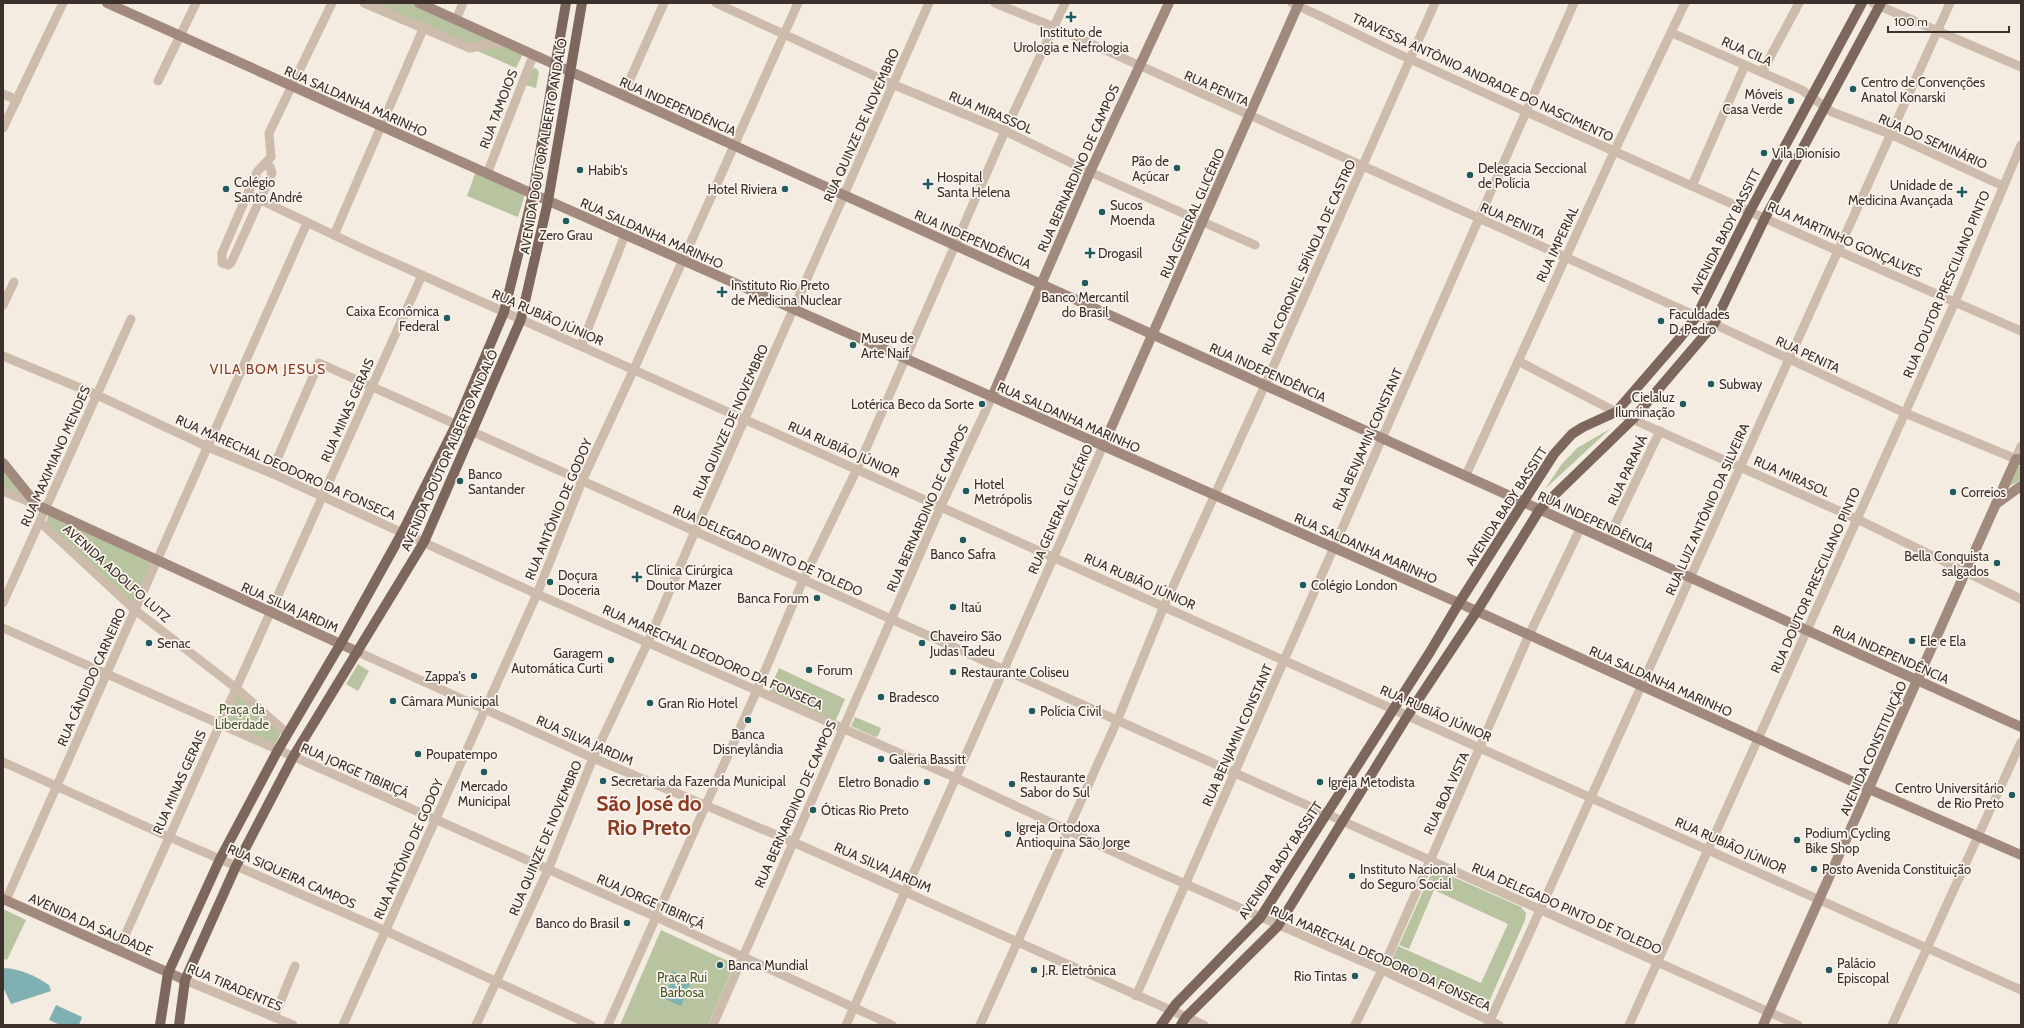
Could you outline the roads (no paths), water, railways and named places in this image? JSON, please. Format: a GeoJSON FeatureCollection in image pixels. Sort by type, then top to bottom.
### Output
{"type":"FeatureCollection","features":[{"type":"Feature","properties":{"kind":"main road","name":"AVENIDA DOUTOR ALBERTO ANDALÓ"},"geometry":{"type":"LineString","coordinates":[[160,1025],[168,973],[220,859],[278,750],[341,643],[402,534],[456,425],[504,312],[533,194],[566,3]]}},
{"type":"Feature","properties":{"kind":"main road","name":"AVENIDA DOUTOR ALBERTO ANDALÓ"},"geometry":{"type":"LineString","coordinates":[[179,1025],[185,980],[236,866],[293,757],[424,542],[521,319],[548,201],[582,3]]}},
{"type":"Feature","properties":{"kind":"main road","name":"AVENIDA BADY BASSITT"},"geometry":{"type":"LineString","coordinates":[[1161,1025],[1170,1010],[1260,918],[1554,454],[1572,434],[1583,427],[1616,412],[1680,338],[1696,317],[1750,210],[1862,3]]}},
{"type":"Feature","properties":{"kind":"main road"},"geometry":{"type":"LineString","coordinates":[[1184,1021],[1278,926],[1408,715],[1477,611],[1540,509],[1634,419],[1714,324],[1764,218],[1878,4]]}},
{"type":"Feature","properties":{"kind":"street"},"geometry":{"type":"LineString","coordinates":[[3,128],[63,3]]}},
{"type":"Feature","properties":{"kind":"street","name":"RUA SALDANHA MARINHO"},"geometry":{"type":"LineString","coordinates":[[107,3],[683,261],[1477,611],[1869,789],[2021,856]]}},
{"type":"Feature","properties":{"kind":"street"},"geometry":{"type":"LineString","coordinates":[[158,81],[196,3]]}},
{"type":"Feature","properties":{"kind":"street"},"geometry":{"type":"LineString","coordinates":[[265,164],[270,167],[272,173],[252,214],[231,263],[228,265],[222,263],[222,253],[242,210],[257,172],[271,156],[269,133],[332,3]]}},
{"type":"Feature","properties":{"kind":"street"},"geometry":{"type":"LineString","coordinates":[[364,3],[424,27],[470,48],[504,42]]}},
{"type":"Feature","properties":{"kind":"street","name":"RUA INDEPENDÊNCIA"},"geometry":{"type":"LineString","coordinates":[[419,3],[2021,727]]}},
{"type":"Feature","properties":{"kind":"street"},"geometry":{"type":"LineString","coordinates":[[456,20],[464,3]]}},
{"type":"Feature","properties":{"kind":"street"},"geometry":{"type":"LineString","coordinates":[[623,95],[664,3]]}},
{"type":"Feature","properties":{"kind":"street","name":"RUA MIRASSOL"},"geometry":{"type":"LineString","coordinates":[[716,3],[892,84],[1005,131],[1090,172],[1255,245]]}},
{"type":"Feature","properties":{"kind":"street","name":"RUA ANTÔNIO DE GODOY"},"geometry":{"type":"LineString","coordinates":[[343,1025],[537,594],[582,481],[683,261],[798,3]]}},
{"type":"Feature","properties":{"kind":"street","name":"RUA QUINZE DE NOVEMBRO"},"geometry":{"type":"LineString","coordinates":[[476,1025],[548,870],[593,758],[648,642],[744,419],[794,310],[892,84],[929,3]]}},
{"type":"Feature","properties":{"kind":"street","name":"RUA PENITA"},"geometry":{"type":"LineString","coordinates":[[995,3],[1054,27],[1138,67],[1566,257],[1905,413],[2018,459]]}},
{"type":"Feature","properties":{"kind":"street"},"geometry":{"type":"LineString","coordinates":[[608,1025],[757,690],[803,580],[857,469],[1005,131],[1065,3]]}},
{"type":"Feature","properties":{"kind":"street","name":"RUA BERNARDINO DE CAMPOS"},"geometry":{"type":"LineString","coordinates":[[713,1025],[742,956],[892,620],[941,506],[992,397],[1090,172],[1169,3]]}},
{"type":"Feature","properties":{"kind":"street","name":"RUA CORONEL SPÍNOLA DE CASTRO"},"geometry":{"type":"LineString","coordinates":[[980,1025],[1117,721],[1164,606],[1265,386],[1435,3]]}},
{"type":"Feature","properties":{"kind":"street","name":"RUA BENJAMIN CONSTANT"},"geometry":{"type":"LineString","coordinates":[[1136,996],[1574,3]]}},
{"type":"Feature","properties":{"kind":"street","name":"RUA IMPERIAL"},"geometry":{"type":"LineString","coordinates":[[1466,475],[1614,152],[1685,3]]}},
{"type":"Feature","properties":{"kind":"street"},"geometry":{"type":"LineString","coordinates":[[1762,72],[1799,3]]}},
{"type":"Feature","properties":{"kind":"street","name":"RUA LUIZ ANTÔNIO DA SILVEIRA"},"geometry":{"type":"LineString","coordinates":[[1489,1023],[1950,3]]}},
{"type":"Feature","properties":{"kind":"street","name":"TRAVESSA ANTÔNIO ANDRADE DO NASCIMENTO"},"geometry":{"type":"LineString","coordinates":[[1296,4],[1409,59],[1614,152]]}},
{"type":"Feature","properties":{"kind":"street","name":"RUA GENERAL GLICÉRIO"},"geometry":{"type":"LineString","coordinates":[[846,1025],[1249,116],[1296,4]]}},
{"type":"Feature","properties":{"kind":"street"},"geometry":{"type":"LineString","coordinates":[[1878,4],[2021,67]]}},
{"type":"Feature","properties":{"kind":"street"},"geometry":{"type":"LineString","coordinates":[[334,235],[424,27]]}},
{"type":"Feature","properties":{"kind":"street","name":"RUA CILA"},"geometry":{"type":"LineString","coordinates":[[1672,33],[1762,72],[1811,96]]}},
{"type":"Feature","properties":{"kind":"street","name":"RUA TAMOIOS"},"geometry":{"type":"LineString","coordinates":[[487,174],[531,61],[536,56]]}},
{"type":"Feature","properties":{"kind":"street"},"geometry":{"type":"LineString","coordinates":[[1692,186],[1745,65]]}},
{"type":"Feature","properties":{"kind":"street"},"geometry":{"type":"LineString","coordinates":[[3,94],[17,100]]}},
{"type":"Feature","properties":{"kind":"street","name":"RUA DO SEMINÁRIO"},"geometry":{"type":"LineString","coordinates":[[1811,96],[1832,112],[1890,134],[2003,186]]}},
{"type":"Feature","properties":{"kind":"street","name":"RUA DOUTOR PRESCILIANO PINTO"},"geometry":{"type":"LineString","coordinates":[[1629,1025],[1905,413],[2021,145]]}},
{"type":"Feature","properties":{"kind":"street","name":"RUA MARTINHO GONÇALVES"},"geometry":{"type":"LineString","coordinates":[[1614,152],[1750,210],[1837,252],[2021,331]]}},
{"type":"Feature","properties":{"kind":"street","name":"RUA RUBIÃO JÚNIOR"},"geometry":{"type":"LineString","coordinates":[[248,194],[307,223],[504,312],[1054,556],[2021,990]]}},
{"type":"Feature","properties":{"kind":"street"},"geometry":{"type":"LineString","coordinates":[[242,210],[252,214]]}},
{"type":"Feature","properties":{"kind":"street","name":"RUA CÂNDIDO CARNEIRO"},"geometry":{"type":"LineString","coordinates":[[4,899],[57,786],[307,223]]}},
{"type":"Feature","properties":{"kind":"street"},"geometry":{"type":"LineString","coordinates":[[232,230],[243,236]]}},
{"type":"Feature","properties":{"kind":"street"},"geometry":{"type":"LineString","coordinates":[[581,346],[625,235]]}},
{"type":"Feature","properties":{"kind":"street","name":"RUA MINAS GERAIS"},"geometry":{"type":"LineString","coordinates":[[118,950],[422,274]]}},
{"type":"Feature","properties":{"kind":"street"},"geometry":{"type":"LineString","coordinates":[[3,305],[14,282]]}},
{"type":"Feature","properties":{"kind":"street","name":"RUA MAXIMIANO MENDES"},"geometry":{"type":"LineString","coordinates":[[3,603],[40,522],[41,507],[97,395],[131,319]]}},
{"type":"Feature","properties":{"kind":"street","name":"RUA MARECHAL DEODORO DA FONSECA"},"geometry":{"type":"LineString","coordinates":[[3,356],[97,395],[208,447],[271,473],[402,534],[424,542],[537,594],[956,778],[1260,918],[1382,970],[1489,1023],[1499,1025]]}},
{"type":"Feature","properties":{"kind":"street","name":"RUA MIRASOL"},"geometry":{"type":"LineString","coordinates":[[1518,361],[1616,412],[1857,519],[2021,599]]}},
{"type":"Feature","properties":{"kind":"street","name":"RUA DELEGADO PINTO DE TOLEDO"},"geometry":{"type":"LineString","coordinates":[[271,473],[319,363],[1768,1013],[1798,1025]]}},
{"type":"Feature","properties":{"kind":"street","name":"RUA PARANÁ"},"geometry":{"type":"LineString","coordinates":[[1608,541],[1660,431]]}},
{"type":"Feature","properties":{"kind":"street"},"geometry":{"type":"LineString","coordinates":[[2018,459],[2021,446]]}},
{"type":"Feature","properties":{"kind":"street","name":"AVENIDA CONSTITUIÇÃO"},"geometry":{"type":"LineString","coordinates":[[1763,1025],[1918,680],[1994,505],[2018,459]]}},
{"type":"Feature","properties":{"kind":"street"},"geometry":{"type":"LineString","coordinates":[[3,464],[41,507]]}},
{"type":"Feature","properties":{"kind":"street"},"geometry":{"type":"LineString","coordinates":[[1994,505],[2021,486]]}},
{"type":"Feature","properties":{"kind":"street","name":"RUA SILVA JARDIM"},"geometry":{"type":"LineString","coordinates":[[3,491],[593,758],[705,804],[905,891],[1170,1010],[1184,1021],[1204,1025]]}},
{"type":"Feature","properties":{"kind":"street","name":"AVENIDA ADOLFO LUTZ"},"geometry":{"type":"LineString","coordinates":[[40,522],[135,610],[236,688],[288,734]]}},
{"type":"Feature","properties":{"kind":"street","name":"RUA BOA VISTA"},"geometry":{"type":"LineString","coordinates":[[1355,1025],[1382,970],[1529,635],[1580,529]]}},
{"type":"Feature","properties":{"kind":"street","name":"RUA JORGE TIBIRIÇÁ"},"geometry":{"type":"LineString","coordinates":[[3,628],[656,917],[892,1025]]}},
{"type":"Feature","properties":{"kind":"street"},"geometry":{"type":"LineString","coordinates":[[1892,1025],[2021,742]]}},
{"type":"Feature","properties":{"kind":"street","name":"RUA SIQUEIRA CAMPOS"},"geometry":{"type":"LineString","coordinates":[[3,762],[169,837],[386,931],[591,1025]]}},
{"type":"Feature","properties":{"kind":"street","name":"AVENIDA DA SAUDADE"},"geometry":{"type":"LineString","coordinates":[[4,899],[168,973]]}},
{"type":"Feature","properties":{"kind":"street"},"geometry":{"type":"LineString","coordinates":[[274,1017],[296,966]]}},
{"type":"Feature","properties":{"kind":"street","name":"RUA TIRADENTES"},"geometry":{"type":"LineString","coordinates":[[168,973],[292,1025]]}},
{"type":"Feature","properties":{"kind":"water"},"geometry":{"type":"Polygon","coordinates":[[[3,968],[22,971],[33,975],[49,985],[51,991],[11,1004],[3,987],[3,968]]]}},
{"type":"Feature","properties":{"kind":"water"},"geometry":{"type":"Polygon","coordinates":[[[672,971],[683,976],[682,980],[690,984],[681,1006],[663,998],[671,982],[668,980],[672,971]]]}},
{"type":"Feature","properties":{"kind":"water"},"geometry":{"type":"Polygon","coordinates":[[[56,1005],[82,1017],[79,1025],[60,1025],[49,1020],[56,1005]]]}},
{"type":"Feature","properties":{"kind":"place","name":"Instituto de Urologia e Nefrologia"},"geometry":{"type":"Point","coordinates":[1071,17]}},
{"type":"Feature","properties":{"kind":"place","name":"Centro de Convenções Anatol Konarski"},"geometry":{"type":"Point","coordinates":[1853,89]}},
{"type":"Feature","properties":{"kind":"place","name":"Móveis Casa Verde"},"geometry":{"type":"Point","coordinates":[1791,101]}},
{"type":"Feature","properties":{"kind":"place","name":"Vila Dionísio"},"geometry":{"type":"Point","coordinates":[1764,153]}},
{"type":"Feature","properties":{"kind":"place","name":"Pão de Açúcar"},"geometry":{"type":"Point","coordinates":[1177,168]}},
{"type":"Feature","properties":{"kind":"place","name":"Habib's"},"geometry":{"type":"Point","coordinates":[580,170]}},
{"type":"Feature","properties":{"kind":"place","name":"Delegacia Seccional de Polícia"},"geometry":{"type":"Point","coordinates":[1470,175]}},
{"type":"Feature","properties":{"kind":"place","name":"Hospital Santa Helena"},"geometry":{"type":"Point","coordinates":[928,184]}},
{"type":"Feature","properties":{"kind":"place","name":"Colégio Santo André"},"geometry":{"type":"Point","coordinates":[226,189]}},
{"type":"Feature","properties":{"kind":"place","name":"Hotel Riviera"},"geometry":{"type":"Point","coordinates":[785,189]}},
{"type":"Feature","properties":{"kind":"place","name":"Unidade de Medicina Avançada"},"geometry":{"type":"Point","coordinates":[1962,192]}},
{"type":"Feature","properties":{"kind":"place","name":"Sucos Moenda"},"geometry":{"type":"Point","coordinates":[1102,212]}},
{"type":"Feature","properties":{"kind":"place","name":"Zero Grau"},"geometry":{"type":"Point","coordinates":[566,221]}},
{"type":"Feature","properties":{"kind":"place","name":"Drogasil"},"geometry":{"type":"Point","coordinates":[1090,253]}},
{"type":"Feature","properties":{"kind":"place","name":"Banco Mercantil do Brasil"},"geometry":{"type":"Point","coordinates":[1085,283]}},
{"type":"Feature","properties":{"kind":"place","name":"Instituto Rio Preto de Medicina Nuclear"},"geometry":{"type":"Point","coordinates":[722,292]}},
{"type":"Feature","properties":{"kind":"place","name":"Caixa Econômica Federal"},"geometry":{"type":"Point","coordinates":[447,318]}},
{"type":"Feature","properties":{"kind":"place","name":"Faculdades D. Pedro"},"geometry":{"type":"Point","coordinates":[1661,321]}},
{"type":"Feature","properties":{"kind":"place","name":"Museu de Arte Naif"},"geometry":{"type":"Point","coordinates":[853,345]}},
{"type":"Feature","properties":{"kind":"place","name":"Subway"},"geometry":{"type":"Point","coordinates":[1711,384]}},
{"type":"Feature","properties":{"kind":"place","name":"Lotérica Beco da Sorte"},"geometry":{"type":"Point","coordinates":[982,404]}},
{"type":"Feature","properties":{"kind":"place","name":"Cielaluz Iluminação"},"geometry":{"type":"Point","coordinates":[1683,404]}},
{"type":"Feature","properties":{"kind":"place","name":"Banco Santander"},"geometry":{"type":"Point","coordinates":[460,481]}},
{"type":"Feature","properties":{"kind":"place","name":"Hotel Metrópolis"},"geometry":{"type":"Point","coordinates":[966,491]}},
{"type":"Feature","properties":{"kind":"place","name":"Correios"},"geometry":{"type":"Point","coordinates":[1953,492]}},
{"type":"Feature","properties":{"kind":"place","name":"Banco Safra"},"geometry":{"type":"Point","coordinates":[963,540]}},
{"type":"Feature","properties":{"kind":"place","name":"Bella Conquista salgados"},"geometry":{"type":"Point","coordinates":[1997,563]}},
{"type":"Feature","properties":{"kind":"place","name":"Clínica Cirúrgica Doutor Mazer"},"geometry":{"type":"Point","coordinates":[637,577]}},
{"type":"Feature","properties":{"kind":"place","name":"Doçura Doceria"},"geometry":{"type":"Point","coordinates":[550,582]}},
{"type":"Feature","properties":{"kind":"place","name":"Colégio London"},"geometry":{"type":"Point","coordinates":[1303,585]}},
{"type":"Feature","properties":{"kind":"place","name":"Banca Forum"},"geometry":{"type":"Point","coordinates":[817,598]}},
{"type":"Feature","properties":{"kind":"place","name":"Itaú"},"geometry":{"type":"Point","coordinates":[953,607]}},
{"type":"Feature","properties":{"kind":"place","name":"Ele e Ela"},"geometry":{"type":"Point","coordinates":[1912,641]}},
{"type":"Feature","properties":{"kind":"place","name":"Senac"},"geometry":{"type":"Point","coordinates":[149,643]}},
{"type":"Feature","properties":{"kind":"place","name":"Chaveiro São Judas Tadeu"},"geometry":{"type":"Point","coordinates":[922,643]}},
{"type":"Feature","properties":{"kind":"place","name":"Garagem Automática Curti"},"geometry":{"type":"Point","coordinates":[611,660]}},
{"type":"Feature","properties":{"kind":"place","name":"Forum"},"geometry":{"type":"Point","coordinates":[809,670]}},
{"type":"Feature","properties":{"kind":"place","name":"Restaurante Coliseu"},"geometry":{"type":"Point","coordinates":[953,672]}},
{"type":"Feature","properties":{"kind":"place","name":"Zappa's"},"geometry":{"type":"Point","coordinates":[474,676]}},
{"type":"Feature","properties":{"kind":"place","name":"Bradesco"},"geometry":{"type":"Point","coordinates":[881,697]}},
{"type":"Feature","properties":{"kind":"place","name":"Câmara Municipal"},"geometry":{"type":"Point","coordinates":[393,701]}},
{"type":"Feature","properties":{"kind":"place","name":"Gran Rio Hotel"},"geometry":{"type":"Point","coordinates":[650,703]}},
{"type":"Feature","properties":{"kind":"place","name":"Polícia Civil"},"geometry":{"type":"Point","coordinates":[1032,711]}},
{"type":"Feature","properties":{"kind":"place","name":"Banca Disneylândia"},"geometry":{"type":"Point","coordinates":[748,720]}},
{"type":"Feature","properties":{"kind":"place","name":"Poupatempo"},"geometry":{"type":"Point","coordinates":[418,754]}},
{"type":"Feature","properties":{"kind":"place","name":"Galeria Bassitt"},"geometry":{"type":"Point","coordinates":[881,759]}},
{"type":"Feature","properties":{"kind":"place","name":"Mercado Municipal"},"geometry":{"type":"Point","coordinates":[484,772]}},
{"type":"Feature","properties":{"kind":"place","name":"Secretaria da Fazenda Municipal"},"geometry":{"type":"Point","coordinates":[603,781]}},
{"type":"Feature","properties":{"kind":"place","name":"Eletro Bonadio"},"geometry":{"type":"Point","coordinates":[927,782]}},
{"type":"Feature","properties":{"kind":"place","name":"Igreja Metodista"},"geometry":{"type":"Point","coordinates":[1320,782]}},
{"type":"Feature","properties":{"kind":"place","name":"Restaurante Sabor do Sul"},"geometry":{"type":"Point","coordinates":[1012,784]}},
{"type":"Feature","properties":{"kind":"place","name":"Centro Universitário de Rio Preto"},"geometry":{"type":"Point","coordinates":[2012,795]}},
{"type":"Feature","properties":{"kind":"place","name":"Óticas Rio Preto"},"geometry":{"type":"Point","coordinates":[813,810]}},
{"type":"Feature","properties":{"kind":"place","name":"Igreja Ortodoxa Antioquina São Jorge"},"geometry":{"type":"Point","coordinates":[1008,834]}},
{"type":"Feature","properties":{"kind":"place","name":"Podium Cycling Bike Shop"},"geometry":{"type":"Point","coordinates":[1797,840]}},
{"type":"Feature","properties":{"kind":"place","name":"Posto Avenida Constituição"},"geometry":{"type":"Point","coordinates":[1814,869]}},
{"type":"Feature","properties":{"kind":"place","name":"Instituto Nacional do Seguro Social"},"geometry":{"type":"Point","coordinates":[1352,876]}},
{"type":"Feature","properties":{"kind":"place","name":"Banco do Brasil"},"geometry":{"type":"Point","coordinates":[627,923]}},
{"type":"Feature","properties":{"kind":"place","name":"Banca Mundial"},"geometry":{"type":"Point","coordinates":[720,965]}},
{"type":"Feature","properties":{"kind":"place","name":"J.R. Eletrônica"},"geometry":{"type":"Point","coordinates":[1034,970]}},
{"type":"Feature","properties":{"kind":"place","name":"Palácio Episcopal"},"geometry":{"type":"Point","coordinates":[1829,970]}},
{"type":"Feature","properties":{"kind":"place","name":"Rio Tintas"},"geometry":{"type":"Point","coordinates":[1355,976]}},
{"type":"Feature","properties":{"kind":"district","name":"VILA BOM JESUS"},"geometry":{"type":"Point","coordinates":[268,369]}},
{"type":"Feature","properties":{"kind":"district","name":"São José do Rio Preto"},"geometry":{"type":"Point","coordinates":[649,815]}},
{"type":"Feature","properties":{"kind":"park label","name":"Praça da Liberdade"},"geometry":{"type":"Point","coordinates":[242,716]}},
{"type":"Feature","properties":{"kind":"park label","name":"Praça Rui Barbosa"},"geometry":{"type":"Point","coordinates":[682,984]}}]}
